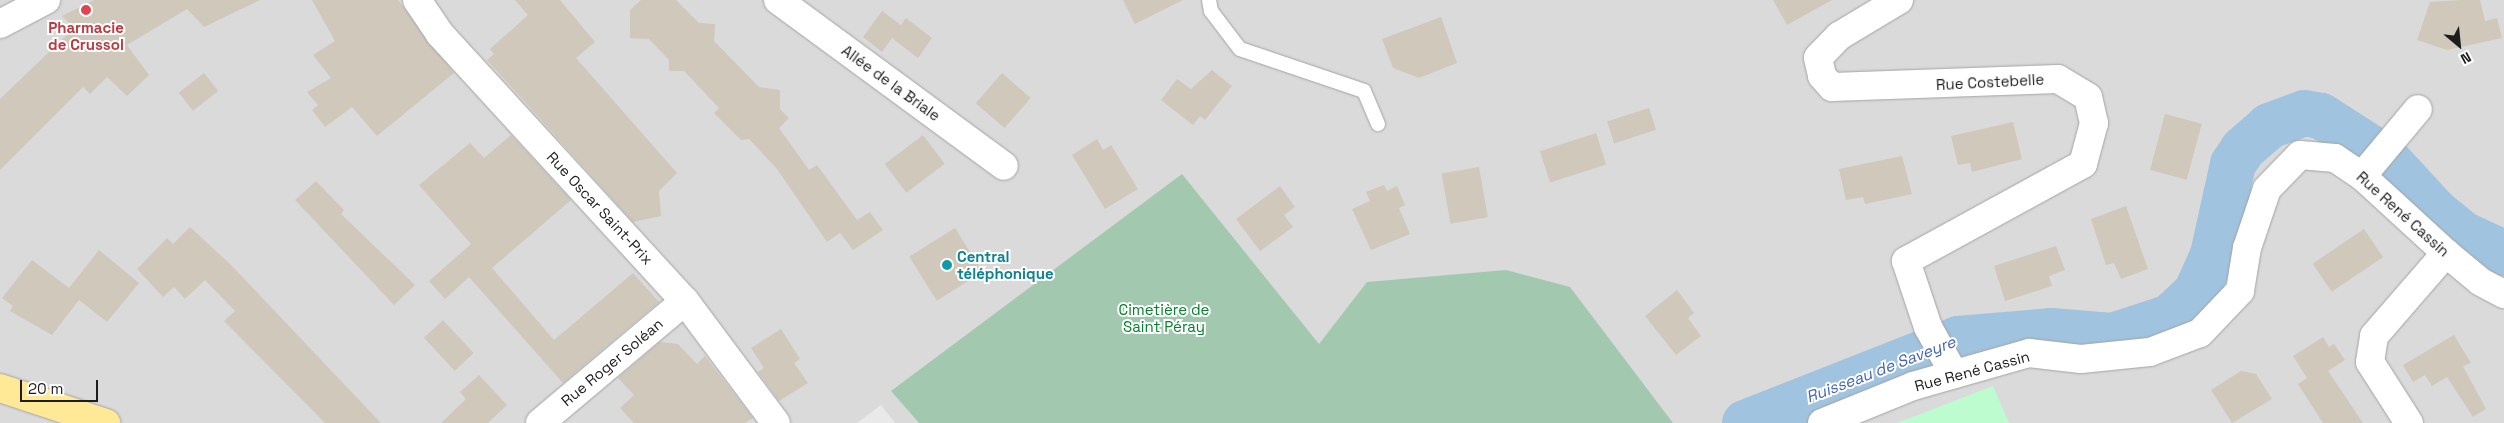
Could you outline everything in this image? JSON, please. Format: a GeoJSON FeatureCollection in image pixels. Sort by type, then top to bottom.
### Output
{"type":"FeatureCollection","features":[{"type":"Feature","properties":{"kind":"main road"},"geometry":{"type":"LineString","coordinates":[[0,388],[106,423]]}},
{"type":"Feature","properties":{"kind":"street"},"geometry":{"type":"LineString","coordinates":[[0,24],[46,0]]}},
{"type":"Feature","properties":{"kind":"street","name":"Rue Oscar Saint-Prix"},"geometry":{"type":"LineString","coordinates":[[417,0],[440,34],[685,301],[776,423]]}},
{"type":"Feature","properties":{"kind":"street","name":"Allée de la Briale"},"geometry":{"type":"LineString","coordinates":[[778,0],[1004,166]]}},
{"type":"Feature","properties":{"kind":"street","name":"Rue Costebelle"},"geometry":{"type":"LineString","coordinates":[[1899,0],[1839,36],[1818,58],[1822,76],[1832,88],[2058,79],[2088,97],[2094,123],[2083,164],[1906,262],[1928,327],[1954,374]]}},
{"type":"Feature","properties":{"kind":"street"},"geometry":{"type":"LineString","coordinates":[[2362,176],[2418,109]]}},
{"type":"Feature","properties":{"kind":"street","name":"Rue René Cassin"},"geometry":{"type":"LineString","coordinates":[[1822,423],[1954,374],[2029,353],[2081,359],[2150,352],[2200,333],[2240,291],[2247,248],[2267,189],[2300,155],[2334,158],[2362,176],[2446,253],[2481,282],[2504,294]]}},
{"type":"Feature","properties":{"kind":"street"},"geometry":{"type":"LineString","coordinates":[[2409,423],[2370,362],[2374,336],[2446,253]]}},
{"type":"Feature","properties":{"kind":"street","name":"Rue Roger Soléan"},"geometry":{"type":"LineString","coordinates":[[540,423],[685,301]]}},
{"type":"Feature","properties":{"kind":"lane"},"geometry":{"type":"LineString","coordinates":[[1209,0],[1211,10],[1240,49],[1364,91],[1378,124]]}},
{"type":"Feature","properties":{"kind":"shaded area"},"geometry":{"type":"Polygon","coordinates":[[[0,0],[2504,0],[2504,423],[0,423],[0,0]]]}},
{"type":"Feature","properties":{"kind":"shaded area"},"geometry":{"type":"Polygon","coordinates":[[[881,405],[895,423],[857,423],[881,405]]]}},
{"type":"Feature","properties":{"kind":"green space","name":"Cimetière de Saint Péray"},"geometry":{"type":"Polygon","coordinates":[[[1182,174],[1319,344],[1367,282],[1506,270],[1570,287],[1673,423],[919,423],[891,391],[1182,174]]]}},
{"type":"Feature","properties":{"kind":"green space"},"geometry":{"type":"Polygon","coordinates":[[[1993,386],[2009,423],[1897,423],[1993,386]]]}},
{"type":"Feature","properties":{"kind":"building"},"geometry":{"type":"Polygon","coordinates":[[[94,0],[260,0],[204,27],[187,9],[127,45],[149,75],[127,96],[107,77],[90,94],[83,87],[0,170],[0,99],[74,28],[62,16],[94,0]]]}},
{"type":"Feature","properties":{"kind":"building"},"geometry":{"type":"Polygon","coordinates":[[[312,0],[398,0],[454,73],[377,136],[352,107],[325,127],[312,110],[318,105],[307,92],[331,78],[313,55],[335,41],[312,0]]]}},
{"type":"Feature","properties":{"kind":"building"},"geometry":{"type":"Polygon","coordinates":[[[515,0],[560,0],[595,42],[576,58],[677,173],[659,191],[661,216],[633,222],[487,60],[494,54],[490,49],[528,15],[515,0]]]}},
{"type":"Feature","properties":{"kind":"building"},"geometry":{"type":"Polygon","coordinates":[[[641,0],[676,0],[699,23],[715,24],[714,41],[759,87],[780,90],[780,109],[789,118],[779,128],[809,170],[817,165],[857,220],[870,212],[883,230],[853,250],[840,233],[827,242],[777,169],[749,139],[741,140],[714,113],[719,108],[684,71],[669,71],[669,60],[649,39],[630,38],[630,10],[641,0]]]}},
{"type":"Feature","properties":{"kind":"building"},"geometry":{"type":"Polygon","coordinates":[[[1123,0],[1183,0],[1135,24],[1123,0]]]}},
{"type":"Feature","properties":{"kind":"building"},"geometry":{"type":"Polygon","coordinates":[[[1773,0],[1832,0],[1787,25],[1773,0]]]}},
{"type":"Feature","properties":{"kind":"building"},"geometry":{"type":"Polygon","coordinates":[[[2480,0],[2485,21],[2497,18],[2502,38],[2447,50],[2417,40],[2430,2],[2480,0]]]}},
{"type":"Feature","properties":{"kind":"building"},"geometry":{"type":"Polygon","coordinates":[[[882,11],[901,25],[906,18],[932,38],[918,58],[892,38],[882,52],[863,37],[882,11]]]}},
{"type":"Feature","properties":{"kind":"building"},"geometry":{"type":"Polygon","coordinates":[[[1441,17],[1457,63],[1419,78],[1393,68],[1382,39],[1441,17]]]}},
{"type":"Feature","properties":{"kind":"building"},"geometry":{"type":"Polygon","coordinates":[[[1212,70],[1232,86],[1205,120],[1200,116],[1193,125],[1161,100],[1177,79],[1191,89],[1212,70]]]}},
{"type":"Feature","properties":{"kind":"building"},"geometry":{"type":"Polygon","coordinates":[[[204,73],[218,91],[193,111],[179,93],[204,73]]]}},
{"type":"Feature","properties":{"kind":"building"},"geometry":{"type":"Polygon","coordinates":[[[1002,73],[1031,98],[1004,128],[976,103],[1002,73]]]}},
{"type":"Feature","properties":{"kind":"building"},"geometry":{"type":"Polygon","coordinates":[[[1649,108],[1656,130],[1614,143],[1607,122],[1649,108]]]}},
{"type":"Feature","properties":{"kind":"building"},"geometry":{"type":"Polygon","coordinates":[[[2165,114],[2202,124],[2187,180],[2150,170],[2165,114]]]}},
{"type":"Feature","properties":{"kind":"building"},"geometry":{"type":"Polygon","coordinates":[[[2013,122],[2022,159],[1972,172],[1970,163],[1958,165],[1951,136],[2013,122]]]}},
{"type":"Feature","properties":{"kind":"building"},"geometry":{"type":"Polygon","coordinates":[[[1596,133],[1606,164],[1550,183],[1540,151],[1596,133]]]}},
{"type":"Feature","properties":{"kind":"building"},"geometry":{"type":"Polygon","coordinates":[[[511,135],[571,200],[492,268],[554,340],[633,273],[659,302],[563,383],[469,277],[445,299],[429,281],[471,244],[419,185],[470,143],[484,158],[511,135]]]}},
{"type":"Feature","properties":{"kind":"building"},"geometry":{"type":"Polygon","coordinates":[[[923,135],[945,164],[906,193],[885,164],[923,135]]]}},
{"type":"Feature","properties":{"kind":"building"},"geometry":{"type":"Polygon","coordinates":[[[1097,139],[1103,150],[1111,145],[1138,189],[1105,209],[1072,155],[1097,139]]]}},
{"type":"Feature","properties":{"kind":"building"},"geometry":{"type":"Polygon","coordinates":[[[1902,156],[1912,194],[1865,204],[1863,197],[1846,200],[1839,169],[1902,156]]]}},
{"type":"Feature","properties":{"kind":"building"},"geometry":{"type":"Polygon","coordinates":[[[1479,167],[1488,217],[1450,224],[1442,174],[1479,167]]]}},
{"type":"Feature","properties":{"kind":"building"},"geometry":{"type":"Polygon","coordinates":[[[316,181],[344,210],[341,214],[415,285],[394,305],[295,200],[316,181]]]}},
{"type":"Feature","properties":{"kind":"building"},"geometry":{"type":"Polygon","coordinates":[[[1384,185],[1387,191],[1397,186],[1405,205],[1399,208],[1410,234],[1371,250],[1352,209],[1370,201],[1366,192],[1384,185]]]}},
{"type":"Feature","properties":{"kind":"building"},"geometry":{"type":"Polygon","coordinates":[[[1280,186],[1295,207],[1284,215],[1293,227],[1260,251],[1236,219],[1280,186]]]}},
{"type":"Feature","properties":{"kind":"building"},"geometry":{"type":"Polygon","coordinates":[[[2126,206],[2148,269],[2121,279],[2114,263],[2106,265],[2091,219],[2126,206]]]}},
{"type":"Feature","properties":{"kind":"building"},"geometry":{"type":"Polygon","coordinates":[[[190,227],[231,265],[381,423],[325,423],[224,321],[235,311],[205,280],[185,299],[174,287],[163,297],[137,269],[167,238],[173,244],[190,227]]]}},
{"type":"Feature","properties":{"kind":"building","name":"Central téléphonique"},"geometry":{"type":"Polygon","coordinates":[[[955,228],[983,272],[937,301],[909,257],[955,228]]]}},
{"type":"Feature","properties":{"kind":"building"},"geometry":{"type":"Polygon","coordinates":[[[2364,229],[2383,257],[2332,292],[2313,264],[2364,229]]]}},
{"type":"Feature","properties":{"kind":"building"},"geometry":{"type":"Polygon","coordinates":[[[2056,246],[2065,270],[2049,276],[2052,286],[2005,301],[1994,266],[2056,246]]]}},
{"type":"Feature","properties":{"kind":"building"},"geometry":{"type":"Polygon","coordinates":[[[99,250],[139,283],[107,322],[79,300],[52,335],[10,311],[13,306],[2,298],[32,260],[69,288],[99,250]]]}},
{"type":"Feature","properties":{"kind":"building"},"geometry":{"type":"Polygon","coordinates":[[[1677,290],[1694,313],[1688,318],[1701,336],[1676,355],[1645,316],[1677,290]]]}},
{"type":"Feature","properties":{"kind":"building"},"geometry":{"type":"Polygon","coordinates":[[[443,320],[474,353],[455,371],[424,338],[443,320]]]}},
{"type":"Feature","properties":{"kind":"building"},"geometry":{"type":"Polygon","coordinates":[[[781,329],[800,359],[794,363],[808,383],[779,401],[758,372],[764,368],[751,348],[781,329]]]}},
{"type":"Feature","properties":{"kind":"building"},"geometry":{"type":"Polygon","coordinates":[[[2454,335],[2471,363],[2463,366],[2486,409],[2473,417],[2447,377],[2432,386],[2425,375],[2413,382],[2403,365],[2454,335]]]}},
{"type":"Feature","properties":{"kind":"building"},"geometry":{"type":"Polygon","coordinates":[[[2323,337],[2329,347],[2334,344],[2345,360],[2328,371],[2363,423],[2323,423],[2298,384],[2307,378],[2293,356],[2323,337]]]}},
{"type":"Feature","properties":{"kind":"building"},"geometry":{"type":"Polygon","coordinates":[[[660,342],[678,344],[697,364],[705,356],[753,418],[745,423],[634,423],[620,408],[634,395],[618,378],[660,342]]]}},
{"type":"Feature","properties":{"kind":"building"},"geometry":{"type":"Polygon","coordinates":[[[2241,371],[2256,374],[2272,399],[2232,423],[2211,390],[2241,371]]]}},
{"type":"Feature","properties":{"kind":"building"},"geometry":{"type":"Polygon","coordinates":[[[479,375],[507,405],[488,423],[441,423],[466,399],[460,392],[479,375]]]}},
{"type":"Feature","properties":{"kind":"waterway","name":"Ruisseau de Saveyre"},"geometry":{"type":"LineString","coordinates":[[1745,423],[1958,339],[2051,331],[2112,336],[2170,317],[2196,293],[2213,255],[2233,164],[2243,149],[2269,126],[2304,113],[2321,116],[2385,157],[2436,212],[2463,234],[2504,253]]}},
{"type":"Feature","properties":{"kind":"place","name":"Pharmacie de Crussol"},"geometry":{"type":"Point","coordinates":[86,10]}},
{"type":"Feature","properties":{"kind":"place","name":"Central téléphonique"},"geometry":{"type":"Point","coordinates":[947,265]}}]}
